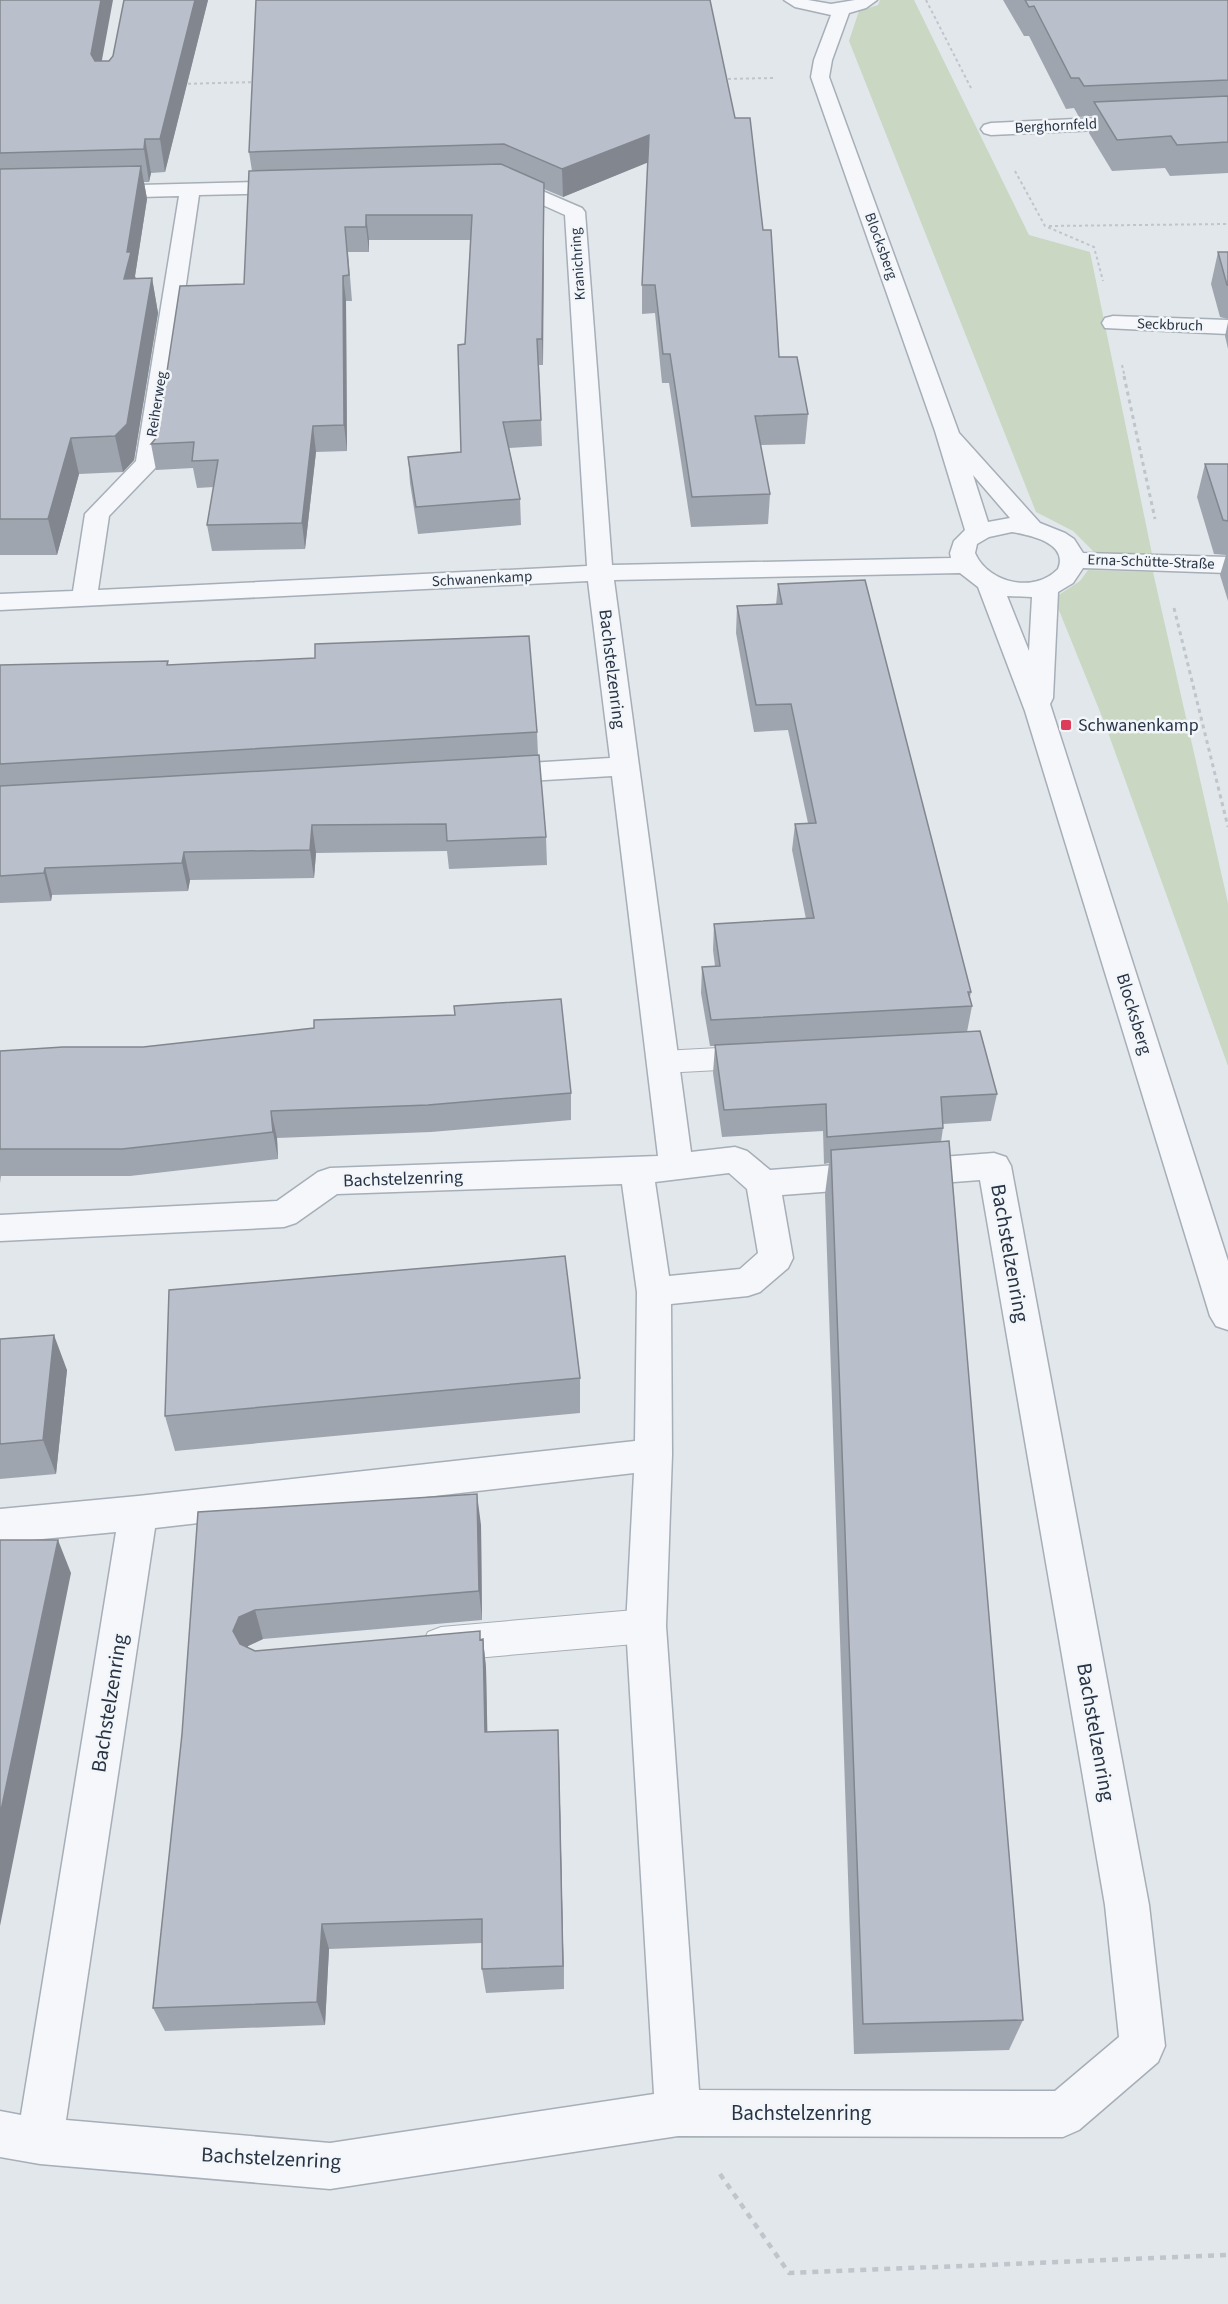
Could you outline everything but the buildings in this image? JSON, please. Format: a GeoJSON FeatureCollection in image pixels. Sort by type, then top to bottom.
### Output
{"type":"FeatureCollection","features":[{"type":"Feature","properties":{"kind":"street"},"geometry":{"type":"LineString","coordinates":[[793,0],[813,7],[842,9],[868,0]]}},
{"type":"Feature","properties":{"kind":"street","name":"Blocksberg"},"geometry":{"type":"LineString","coordinates":[[813,7],[822,69],[947,431],[978,531],[993,526],[1031,527],[1059,539],[1069,549],[1074,560]]}},
{"type":"Feature","properties":{"kind":"street"},"geometry":{"type":"LineString","coordinates":[[822,69],[842,9]]}},
{"type":"Feature","properties":{"kind":"street","name":"Berghornfeld"},"geometry":{"type":"LineString","coordinates":[[992,129],[1228,118]]}},
{"type":"Feature","properties":{"kind":"street","name":"Kranichring"},"geometry":{"type":"LineString","coordinates":[[482,181],[505,180],[575,212],[600,573]]}},
{"type":"Feature","properties":{"kind":"street"},"geometry":{"type":"LineString","coordinates":[[83,193],[307,186]]}},
{"type":"Feature","properties":{"kind":"street","name":"Reiherweg"},"geometry":{"type":"LineString","coordinates":[[84,598],[97,514],[148,463],[190,190]]}},
{"type":"Feature","properties":{"kind":"street","name":"Seckbruch"},"geometry":{"type":"LineString","coordinates":[[1113,323],[1228,327]]}},
{"type":"Feature","properties":{"kind":"street","name":"Blocksberg"},"geometry":{"type":"LineString","coordinates":[[947,431],[1031,527]]}},
{"type":"Feature","properties":{"kind":"street"},"geometry":{"type":"LineString","coordinates":[[978,531],[966,540],[961,554],[964,565],[974,575],[990,584],[1026,590],[1045,588],[1060,581],[1070,572],[1074,560]]}},
{"type":"Feature","properties":{"kind":"street","name":"Erna-Schütte-Straße"},"geometry":{"type":"LineString","coordinates":[[1074,560],[1228,565]]}},
{"type":"Feature","properties":{"kind":"street","name":"Schwanenkamp"},"geometry":{"type":"LineString","coordinates":[[0,602],[600,573],[964,565]]}},
{"type":"Feature","properties":{"kind":"street","name":"Bachstelzenring"},"geometry":{"type":"LineString","coordinates":[[600,573],[662,1062],[656,1169],[653,1455],[646,1626],[678,2113]]}},
{"type":"Feature","properties":{"kind":"street","name":"Blocksberg"},"geometry":{"type":"LineString","coordinates":[[990,584],[1040,711],[1228,1316]]}},
{"type":"Feature","properties":{"kind":"street","name":"Blocksberg"},"geometry":{"type":"LineString","coordinates":[[1040,711],[1045,588]]}},
{"type":"Feature","properties":{"kind":"street"},"geometry":{"type":"LineString","coordinates":[[471,775],[624,766]]}},
{"type":"Feature","properties":{"kind":"street","name":"Bachstelzenring"},"geometry":{"type":"LineString","coordinates":[[0,1228],[284,1214],[330,1181],[656,1169],[735,1160],[763,1183],[994,1166],[1127,1905],[1142,2046],[1063,2114],[678,2113],[330,2166],[20,2137],[138,1513]]}},
{"type":"Feature","properties":{"kind":"street"},"geometry":{"type":"LineString","coordinates":[[654,1292],[748,1282],[776,1258],[763,1183]]}},
{"type":"Feature","properties":{"kind":"street"},"geometry":{"type":"LineString","coordinates":[[0,1526],[138,1513],[653,1455]]}},
{"type":"Feature","properties":{"kind":"lane"},"geometry":{"type":"LineString","coordinates":[[662,1062],[781,1056]]}},
{"type":"Feature","properties":{"kind":"lane"},"geometry":{"type":"LineString","coordinates":[[402,1647],[646,1626]]}},
{"type":"Feature","properties":{"kind":"path"},"geometry":{"type":"LineString","coordinates":[[714,79],[822,69]]}},
{"type":"Feature","properties":{"kind":"path"},"geometry":{"type":"LineString","coordinates":[[179,85],[263,81]]}},
{"type":"Feature","properties":{"kind":"path"},"geometry":{"type":"LineString","coordinates":[[1044,226],[1228,224]]}},
{"type":"Feature","properties":{"kind":"path"},"geometry":{"type":"LineString","coordinates":[[1113,323],[1163,563],[1228,827]]}},
{"type":"Feature","properties":{"kind":"path"},"geometry":{"type":"LineString","coordinates":[[678,2113],[789,2273],[1228,2255]]}},
{"type":"Feature","properties":{"kind":"green space"},"geometry":{"type":"Polygon","coordinates":[[[880,0],[914,0],[1029,235],[1090,252],[1152,554],[1097,555],[1073,531],[1036,512],[849,41],[859,11],[878,5],[880,0]]]}},
{"type":"Feature","properties":{"kind":"green space"},"geometry":{"type":"Polygon","coordinates":[[[1088,570],[1153,572],[1228,903],[1228,1066],[1105,724],[1054,598],[1080,581],[1088,570]]]}},
{"type":"Feature","properties":{"kind":"place","name":"Schwanenkamp"},"geometry":{"type":"Point","coordinates":[1066,725]}}]}
